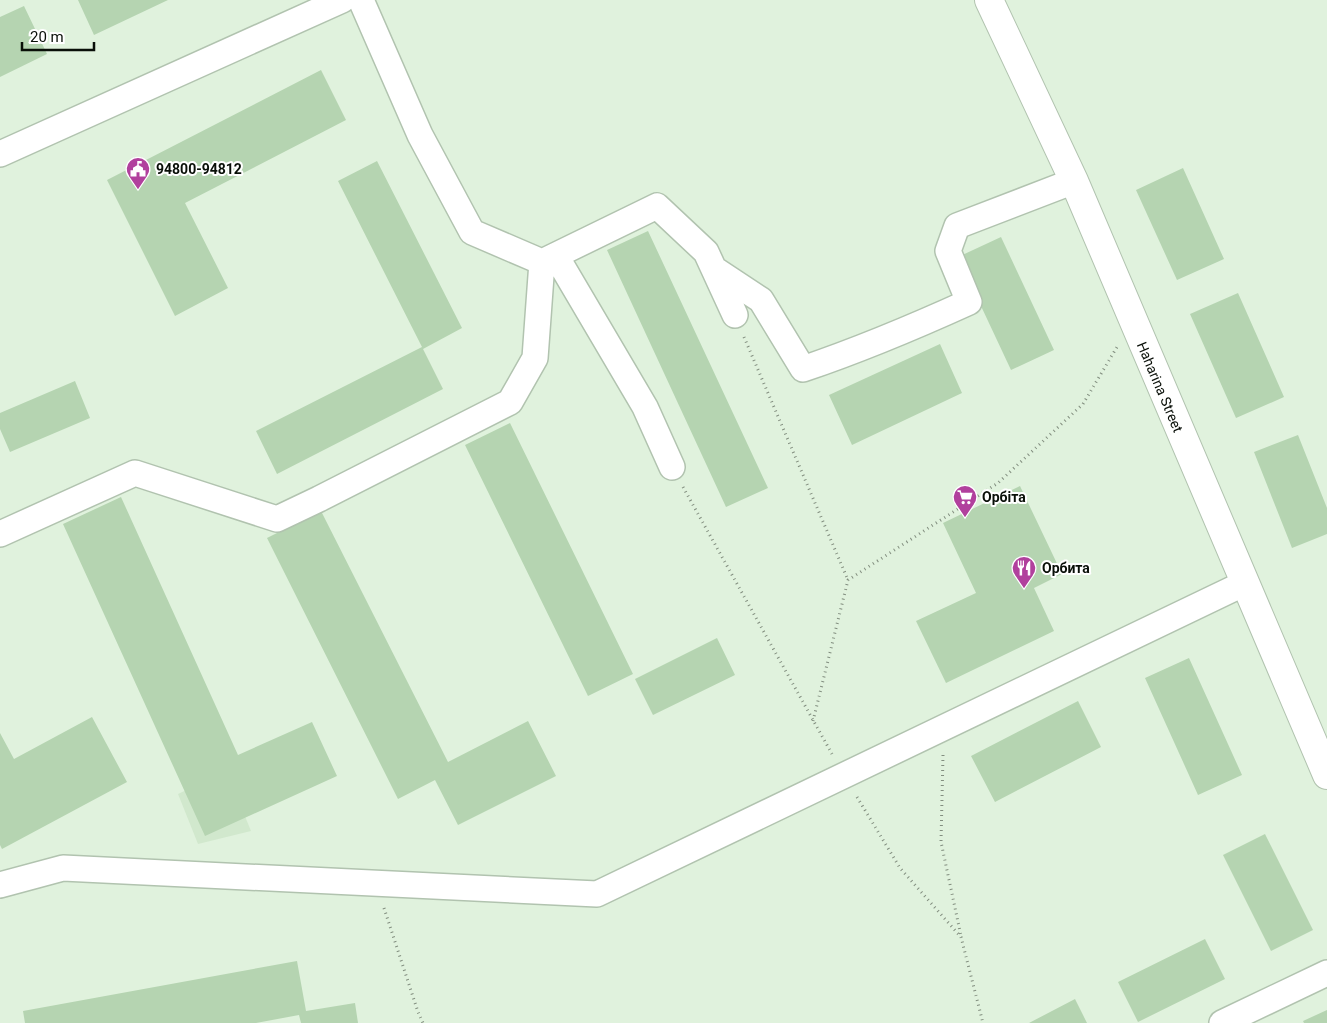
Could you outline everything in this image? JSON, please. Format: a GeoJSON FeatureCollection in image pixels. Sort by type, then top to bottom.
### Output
{"type":"FeatureCollection","features":[{"type":"Feature","properties":{"kind":"main road","name":"Haharina Street"},"geometry":{"type":"LineString","coordinates":[[989,0],[1074,181],[1327,775]]}},
{"type":"Feature","properties":{"kind":"street"},"geometry":{"type":"LineString","coordinates":[[0,154],[342,0]]}},
{"type":"Feature","properties":{"kind":"street"},"geometry":{"type":"LineString","coordinates":[[361,0],[420,135],[472,232],[549,259],[645,406],[672,467]]}},
{"type":"Feature","properties":{"kind":"street"},"geometry":{"type":"LineString","coordinates":[[714,269],[761,300],[802,369],[906,331],[969,302],[948,251],[957,226],[1074,181]]}},
{"type":"Feature","properties":{"kind":"street"},"geometry":{"type":"LineString","coordinates":[[549,259],[657,206],[706,252],[734,315]]}},
{"type":"Feature","properties":{"kind":"street"},"geometry":{"type":"LineString","coordinates":[[0,534],[136,473],[277,518],[319,499],[510,402],[535,358],[549,259]]}},
{"type":"Feature","properties":{"kind":"street"},"geometry":{"type":"LineString","coordinates":[[0,885],[63,868],[597,894],[1245,583]]}},
{"type":"Feature","properties":{"kind":"street"},"geometry":{"type":"LineString","coordinates":[[1222,1023],[1327,973]]}},
{"type":"Feature","properties":{"kind":"path"},"geometry":{"type":"LineString","coordinates":[[734,315],[848,580],[813,720]]}},
{"type":"Feature","properties":{"kind":"path"},"geometry":{"type":"LineString","coordinates":[[848,580],[998,483],[1083,404],[1132,321]]}},
{"type":"Feature","properties":{"kind":"path"},"geometry":{"type":"LineString","coordinates":[[672,467],[844,776],[900,868],[961,937]]}},
{"type":"Feature","properties":{"kind":"path"},"geometry":{"type":"LineString","coordinates":[[943,728],[941,842],[961,937],[983,1023]]}},
{"type":"Feature","properties":{"kind":"path"},"geometry":{"type":"LineString","coordinates":[[376,883],[423,1023]]}},
{"type":"Feature","properties":{"kind":"shaded area"},"geometry":{"type":"Polygon","coordinates":[[[199,784],[240,804],[251,831],[198,844],[178,794],[199,784]]]}},
{"type":"Feature","properties":{"kind":"building"},"geometry":{"type":"Polygon","coordinates":[[[78,0],[168,0],[94,35],[78,0]]]}},
{"type":"Feature","properties":{"kind":"building"},"geometry":{"type":"Polygon","coordinates":[[[24,6],[47,54],[0,77],[0,17],[24,6]]]}},
{"type":"Feature","properties":{"kind":"building"},"geometry":{"type":"Polygon","coordinates":[[[321,70],[346,120],[185,203],[228,288],[175,316],[107,180],[321,70]]]}},
{"type":"Feature","properties":{"kind":"building"},"geometry":{"type":"Polygon","coordinates":[[[377,161],[462,328],[423,349],[443,389],[277,474],[256,431],[422,347],[338,181],[377,161]]]}},
{"type":"Feature","properties":{"kind":"building"},"geometry":{"type":"Polygon","coordinates":[[[1183,168],[1224,259],[1177,280],[1136,190],[1183,168]]]}},
{"type":"Feature","properties":{"kind":"building"},"geometry":{"type":"Polygon","coordinates":[[[648,231],[768,488],[726,507],[607,250],[648,231]]]}},
{"type":"Feature","properties":{"kind":"building"},"geometry":{"type":"Polygon","coordinates":[[[1001,237],[1054,350],[1011,370],[958,257],[1001,237]]]}},
{"type":"Feature","properties":{"kind":"building"},"geometry":{"type":"Polygon","coordinates":[[[1238,293],[1284,397],[1236,418],[1190,314],[1238,293]]]}},
{"type":"Feature","properties":{"kind":"building"},"geometry":{"type":"Polygon","coordinates":[[[940,344],[962,393],[852,445],[829,395],[940,344]]]}},
{"type":"Feature","properties":{"kind":"building"},"geometry":{"type":"Polygon","coordinates":[[[75,381],[90,418],[10,452],[0,429],[0,413],[75,381]]]}},
{"type":"Feature","properties":{"kind":"building"},"geometry":{"type":"Polygon","coordinates":[[[510,423],[633,674],[588,696],[465,445],[510,423]]]}},
{"type":"Feature","properties":{"kind":"building"},"geometry":{"type":"Polygon","coordinates":[[[1298,435],[1327,508],[1327,534],[1292,548],[1254,452],[1298,435]]]}},
{"type":"Feature","properties":{"kind":"building"},"geometry":{"type":"Polygon","coordinates":[[[1020,486],[1062,574],[1034,588],[1054,631],[946,683],[916,621],[976,593],[943,523],[1020,486]]]}},
{"type":"Feature","properties":{"kind":"building"},"geometry":{"type":"Polygon","coordinates":[[[121,497],[238,755],[312,722],[337,776],[205,836],[63,524],[121,497]]]}},
{"type":"Feature","properties":{"kind":"building"},"geometry":{"type":"Polygon","coordinates":[[[321,511],[448,762],[528,721],[556,776],[458,825],[435,780],[398,799],[267,538],[321,511]]]}},
{"type":"Feature","properties":{"kind":"building"},"geometry":{"type":"Polygon","coordinates":[[[717,638],[735,675],[653,715],[635,679],[717,638]]]}},
{"type":"Feature","properties":{"kind":"building"},"geometry":{"type":"Polygon","coordinates":[[[1189,658],[1242,775],[1198,795],[1145,678],[1189,658]]]}},
{"type":"Feature","properties":{"kind":"building"},"geometry":{"type":"Polygon","coordinates":[[[1078,701],[1101,747],[995,802],[971,756],[1078,701]]]}},
{"type":"Feature","properties":{"kind":"building"},"geometry":{"type":"Polygon","coordinates":[[[92,717],[127,782],[2,849],[0,845],[0,733],[14,759],[92,717]]]}},
{"type":"Feature","properties":{"kind":"building"},"geometry":{"type":"Polygon","coordinates":[[[1265,834],[1313,930],[1271,951],[1223,855],[1265,834]]]}},
{"type":"Feature","properties":{"kind":"building"},"geometry":{"type":"Polygon","coordinates":[[[1205,939],[1225,979],[1138,1022],[1118,982],[1205,939]]]}},
{"type":"Feature","properties":{"kind":"building"},"geometry":{"type":"Polygon","coordinates":[[[297,961],[306,1011],[355,1003],[358,1023],[301,1023],[299,1015],[256,1023],[25,1023],[23,1011],[297,961]]]}},
{"type":"Feature","properties":{"kind":"building"},"geometry":{"type":"Polygon","coordinates":[[[1075,999],[1087,1023],[1029,1023],[1075,999]]]}},
{"type":"Feature","properties":{"kind":"building"},"geometry":{"type":"Polygon","coordinates":[[[1327,1010],[1327,1023],[1304,1023],[1303,1021],[1327,1010]]]}},
{"type":"Feature","properties":{"kind":"place","name":"94800-94812"},"geometry":{"type":"Point","coordinates":[138,190]}},
{"type":"Feature","properties":{"kind":"place","name":"Орбіта"},"geometry":{"type":"Point","coordinates":[965,518]}},
{"type":"Feature","properties":{"kind":"place","name":"Орбита"},"geometry":{"type":"Point","coordinates":[1024,589]}}]}
